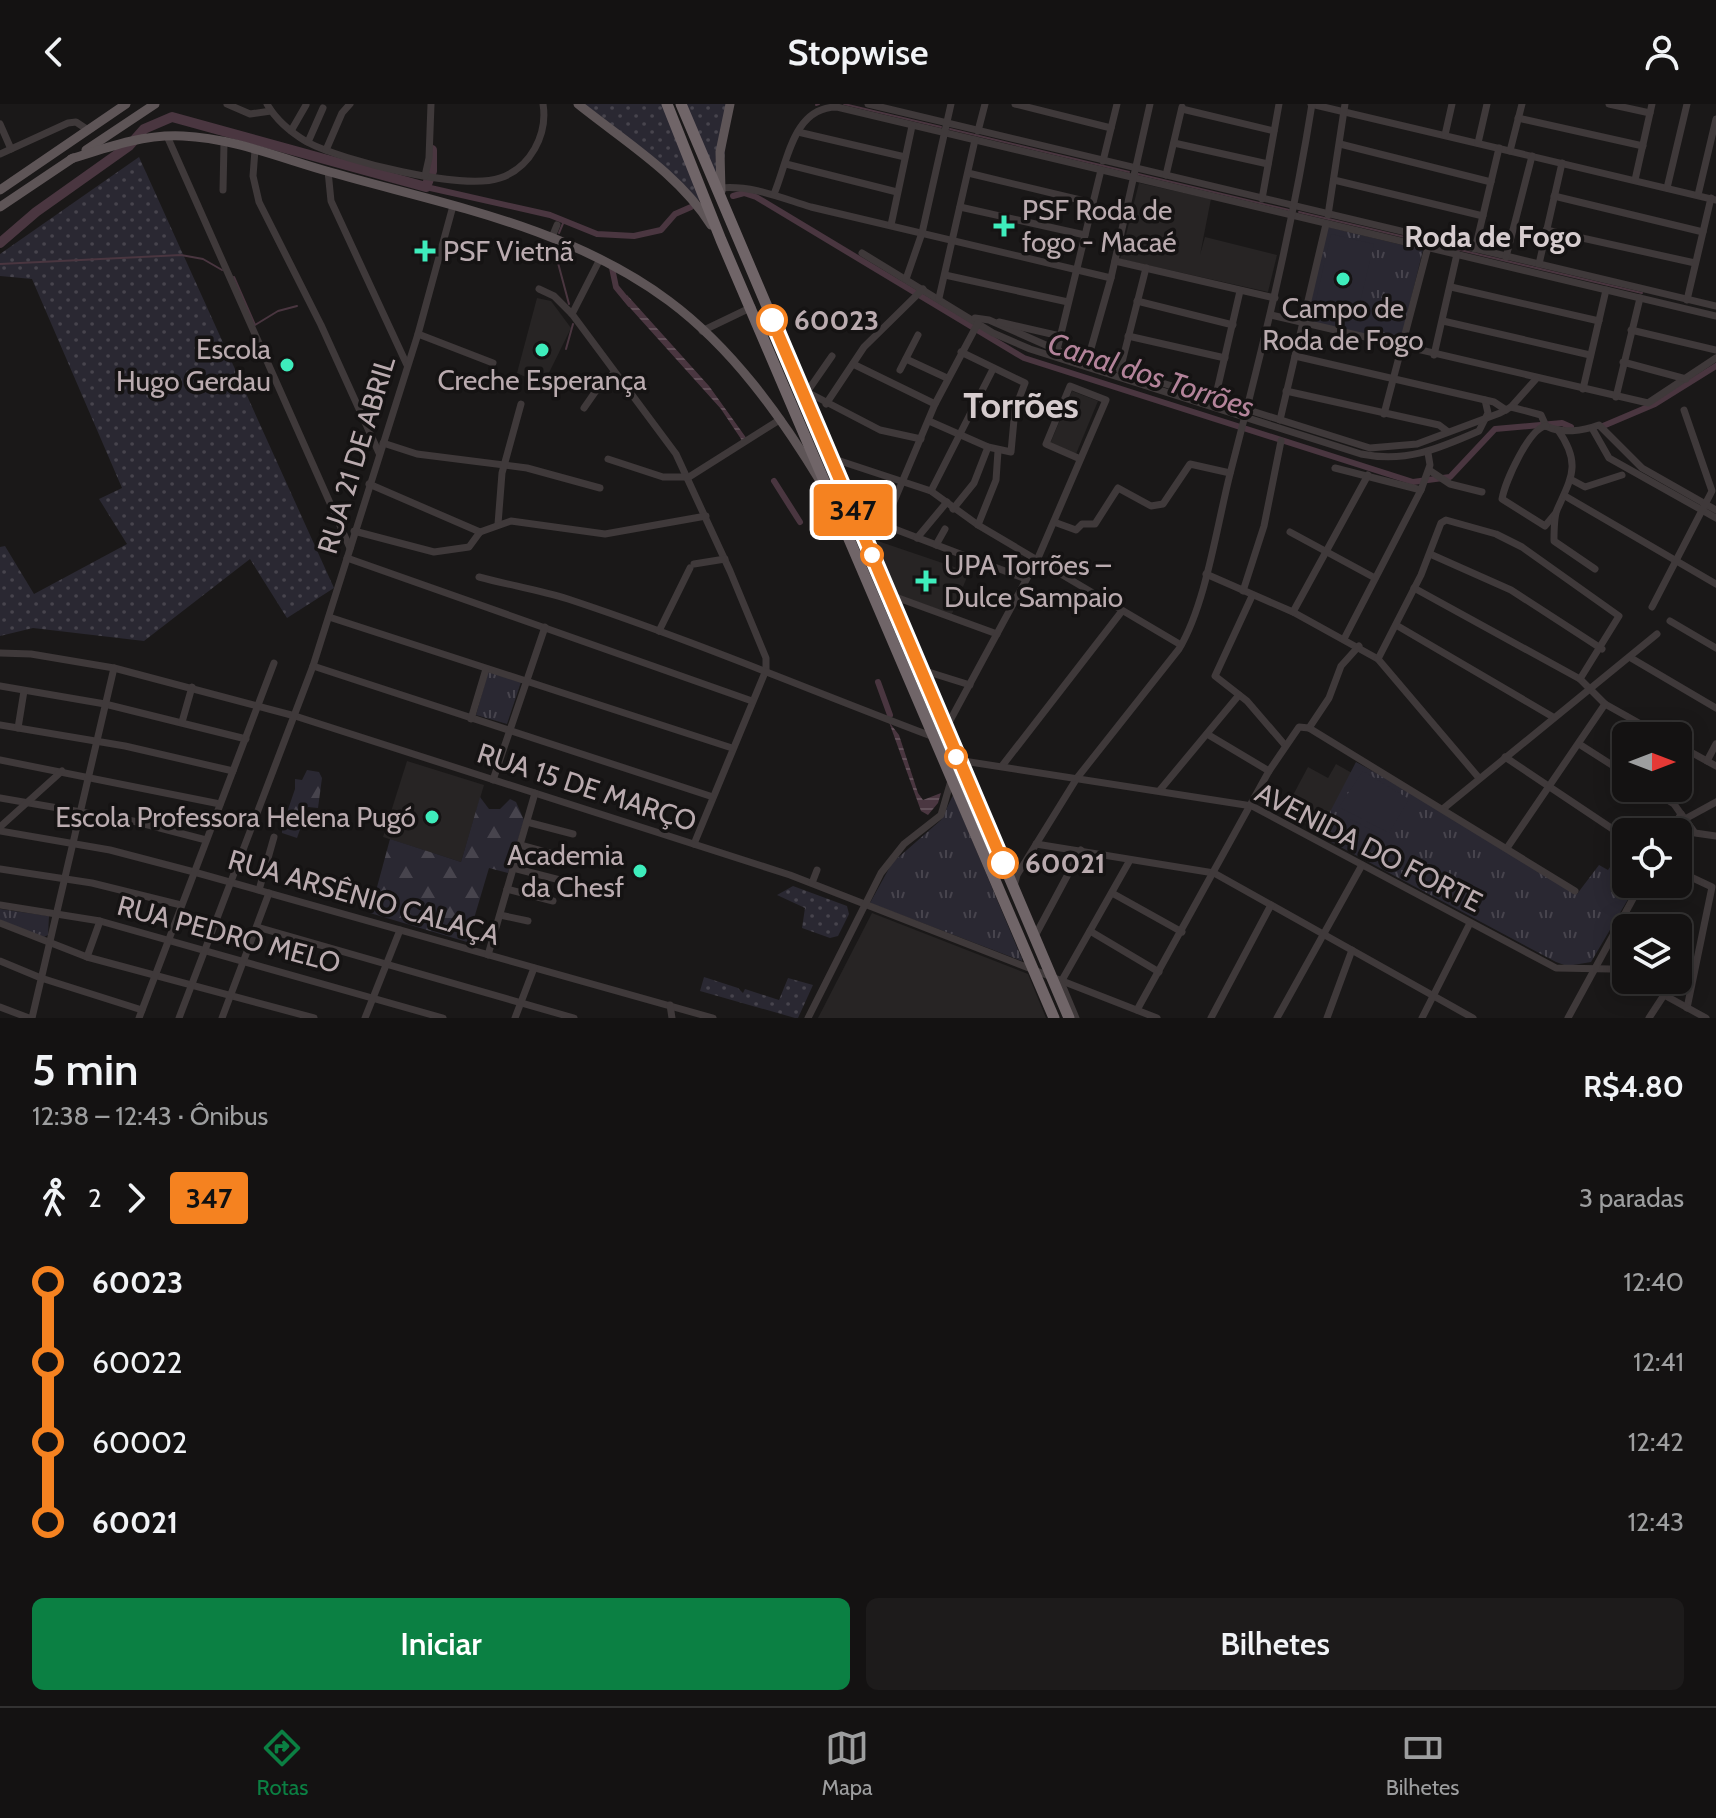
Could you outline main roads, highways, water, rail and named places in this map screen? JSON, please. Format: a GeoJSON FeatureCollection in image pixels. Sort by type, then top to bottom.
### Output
{"type":"FeatureCollection","features":[{"type":"Feature","properties":{"kind":"highway"},"geometry":{"type":"LineString","coordinates":[[667,104],[721,240],[840,515],[941,734],[957,760],[1034,938],[1057,980],[1069,1018]]}},
{"type":"Feature","properties":{"kind":"highway"},"geometry":{"type":"LineString","coordinates":[[681,104],[920,669],[951,775],[1054,1018]]}},
{"type":"Feature","properties":{"kind":"main road"},"geometry":{"type":"LineString","coordinates":[[0,190],[126,104]]}},
{"type":"Feature","properties":{"kind":"main road"},"geometry":{"type":"LineString","coordinates":[[0,207],[155,104]]}},
{"type":"Feature","properties":{"kind":"main road"},"geometry":{"type":"LineString","coordinates":[[578,104],[672,179],[696,202],[721,240]]}},
{"type":"Feature","properties":{"kind":"main road"},"geometry":{"type":"LineString","coordinates":[[723,206],[720,188],[721,142],[730,104]]}},
{"type":"Feature","properties":{"kind":"main road"},"geometry":{"type":"LineString","coordinates":[[71,159],[150,137],[224,143],[453,206],[552,237],[600,259],[670,302],[702,331],[781,419],[840,515]]}},
{"type":"Feature","properties":{"kind":"waterway"},"geometry":{"type":"LineString","coordinates":[[844,104],[941,127]]}},
{"type":"Feature","properties":{"kind":"waterway"},"geometry":{"type":"LineString","coordinates":[[0,243],[36,212],[129,146],[144,129],[172,117],[426,187],[432,171],[432,150]]}},
{"type":"Feature","properties":{"kind":"waterway"},"geometry":{"type":"LineString","coordinates":[[950,129],[1129,172]]}},
{"type":"Feature","properties":{"kind":"waterway"},"geometry":{"type":"LineString","coordinates":[[1138,174],[1289,210]]}},
{"type":"Feature","properties":{"kind":"waterway"},"geometry":{"type":"LineString","coordinates":[[426,187],[550,215],[597,234],[634,236],[661,230],[675,214],[691,207]]}},
{"type":"Feature","properties":{"kind":"waterway","name":"Canal dos Torrões"},"geometry":{"type":"LineString","coordinates":[[733,196],[744,193],[756,197],[1024,358],[1413,482],[1450,477],[1495,429],[1562,423],[1571,427]]}},
{"type":"Feature","properties":{"kind":"waterway"},"geometry":{"type":"LineString","coordinates":[[1299,212],[1642,293]]}},
{"type":"Feature","properties":{"kind":"waterway"},"geometry":{"type":"LineString","coordinates":[[559,233],[564,221]]}},
{"type":"Feature","properties":{"kind":"waterway"},"geometry":{"type":"LineString","coordinates":[[554,248],[569,304]]}},
{"type":"Feature","properties":{"kind":"waterway"},"geometry":{"type":"LineString","coordinates":[[0,264],[181,255],[203,259],[222,270]]}},
{"type":"Feature","properties":{"kind":"waterway"},"geometry":{"type":"LineString","coordinates":[[612,268],[616,287],[630,304]]}},
{"type":"Feature","properties":{"kind":"waterway"},"geometry":{"type":"LineString","coordinates":[[234,277],[255,325],[278,311],[297,306]]}},
{"type":"Feature","properties":{"kind":"waterway"},"geometry":{"type":"LineString","coordinates":[[566,349],[573,324]]}},
{"type":"Feature","properties":{"kind":"waterway","name":"Canal dos Torrões"},"geometry":{"type":"LineString","coordinates":[[1603,426],[1655,404],[1716,366]]}},
{"type":"Feature","properties":{"kind":"waterway"},"geometry":{"type":"LineString","coordinates":[[774,481],[800,522]]}},
{"type":"Feature","properties":{"kind":"waterway"},"geometry":{"type":"LineString","coordinates":[[878,682],[890,715]]}},
{"type":"Feature","properties":{"kind":"place","name":"PSF Roda de fogo - Macaé"},"geometry":{"type":"Point","coordinates":[1004,226]}},
{"type":"Feature","properties":{"kind":"place","name":"PSF Vietnã"},"geometry":{"type":"Point","coordinates":[425,251]}},
{"type":"Feature","properties":{"kind":"place","name":"Campo de Roda de Fogo"},"geometry":{"type":"Point","coordinates":[1343,279]}},
{"type":"Feature","properties":{"kind":"place","name":"60023"},"geometry":{"type":"Point","coordinates":[772,320]}},
{"type":"Feature","properties":{"kind":"place","name":"Creche Esperança"},"geometry":{"type":"Point","coordinates":[542,350]}},
{"type":"Feature","properties":{"kind":"place","name":"Escola Hugo Gerdau"},"geometry":{"type":"Point","coordinates":[287,365]}},
{"type":"Feature","properties":{"kind":"place","name":"UPA Torrões – Dulce Sampaio"},"geometry":{"type":"Point","coordinates":[926,581]}},
{"type":"Feature","properties":{"kind":"place","name":"Escola Professora Helena Pugó"},"geometry":{"type":"Point","coordinates":[432,817]}},
{"type":"Feature","properties":{"kind":"place","name":"60021"},"geometry":{"type":"Point","coordinates":[1003,863]}},
{"type":"Feature","properties":{"kind":"place","name":"Academia da Chesf"},"geometry":{"type":"Point","coordinates":[640,871]}},
{"type":"Feature","properties":{"kind":"district","name":"Roda de Fogo"},"geometry":{"type":"Point","coordinates":[1493,236]}},
{"type":"Feature","properties":{"kind":"district","name":"Torrões"},"geometry":{"type":"Point","coordinates":[1021,405]}}]}
